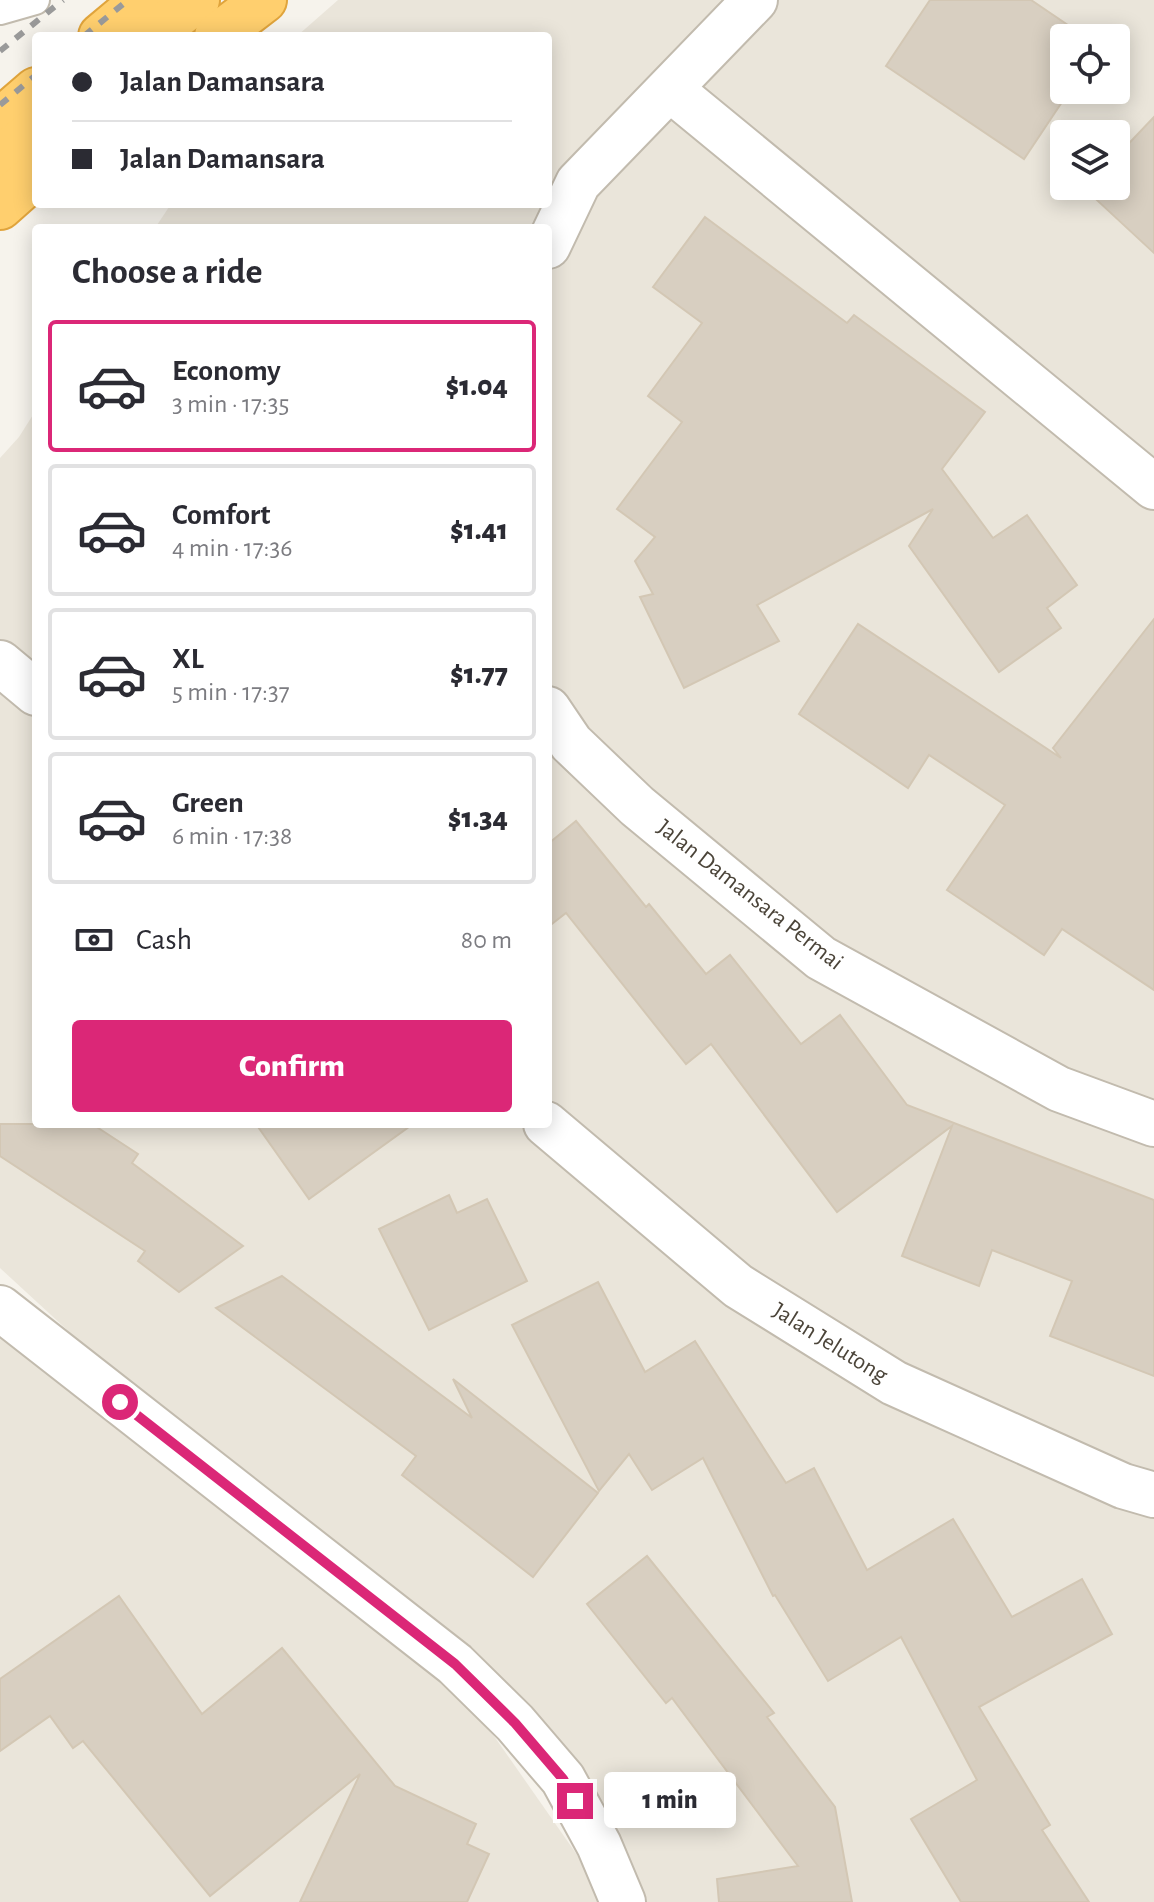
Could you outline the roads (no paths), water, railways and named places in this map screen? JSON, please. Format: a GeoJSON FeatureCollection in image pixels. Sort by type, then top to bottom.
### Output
{"type":"FeatureCollection","features":[{"type":"Feature","properties":{"kind":"highway"},"geometry":{"type":"LineString","coordinates":[[106,32],[144,0]]}},
{"type":"Feature","properties":{"kind":"highway"},"geometry":{"type":"LineString","coordinates":[[156,32],[197,0]]}},
{"type":"Feature","properties":{"kind":"highway"},"geometry":{"type":"LineString","coordinates":[[222,32],[264,0]]}},
{"type":"Feature","properties":{"kind":"highway"},"geometry":{"type":"LineString","coordinates":[[0,121],[32,93]]}},
{"type":"Feature","properties":{"kind":"highway"},"geometry":{"type":"LineString","coordinates":[[0,159],[32,132]]}},
{"type":"Feature","properties":{"kind":"highway"},"geometry":{"type":"LineString","coordinates":[[0,207],[32,179]]}},
{"type":"Feature","properties":{"kind":"street"},"geometry":{"type":"LineString","coordinates":[[552,238],[578,183],[755,0]]}},
{"type":"Feature","properties":{"kind":"street"},"geometry":{"type":"LineString","coordinates":[[670,89],[1154,487]]}},
{"type":"Feature","properties":{"kind":"street"},"geometry":{"type":"LineString","coordinates":[[0,663],[32,690]]}},
{"type":"Feature","properties":{"kind":"street","name":"Jalan Damansara Permai"},"geometry":{"type":"LineString","coordinates":[[552,715],[571,743],[637,806],[821,958],[1059,1089],[1154,1124]]}},
{"type":"Feature","properties":{"kind":"street","name":"Jalan Jelutong"},"geometry":{"type":"LineString","coordinates":[[551,1128],[738,1286],[894,1383],[1123,1486],[1154,1495]]}},
{"type":"Feature","properties":{"kind":"street"},"geometry":{"type":"LineString","coordinates":[[0,1308],[455,1664],[515,1723],[563,1779],[599,1845],[623,1902]]}},
{"type":"Feature","properties":{"kind":"lane"},"geometry":{"type":"LineString","coordinates":[[0,10],[35,0]]}},
{"type":"Feature","properties":{"kind":"lane"},"geometry":{"type":"LineString","coordinates":[[131,32],[169,0]]}},
{"type":"Feature","properties":{"kind":"lane"},"geometry":{"type":"LineString","coordinates":[[0,143],[32,116]]}},
{"type":"Feature","properties":{"kind":"railway"},"geometry":{"type":"LineString","coordinates":[[0,51],[63,0]]}},
{"type":"Feature","properties":{"kind":"railway"},"geometry":{"type":"LineString","coordinates":[[89,32],[128,0]]}},
{"type":"Feature","properties":{"kind":"railway"},"geometry":{"type":"LineString","coordinates":[[0,105],[32,78]]}}]}
